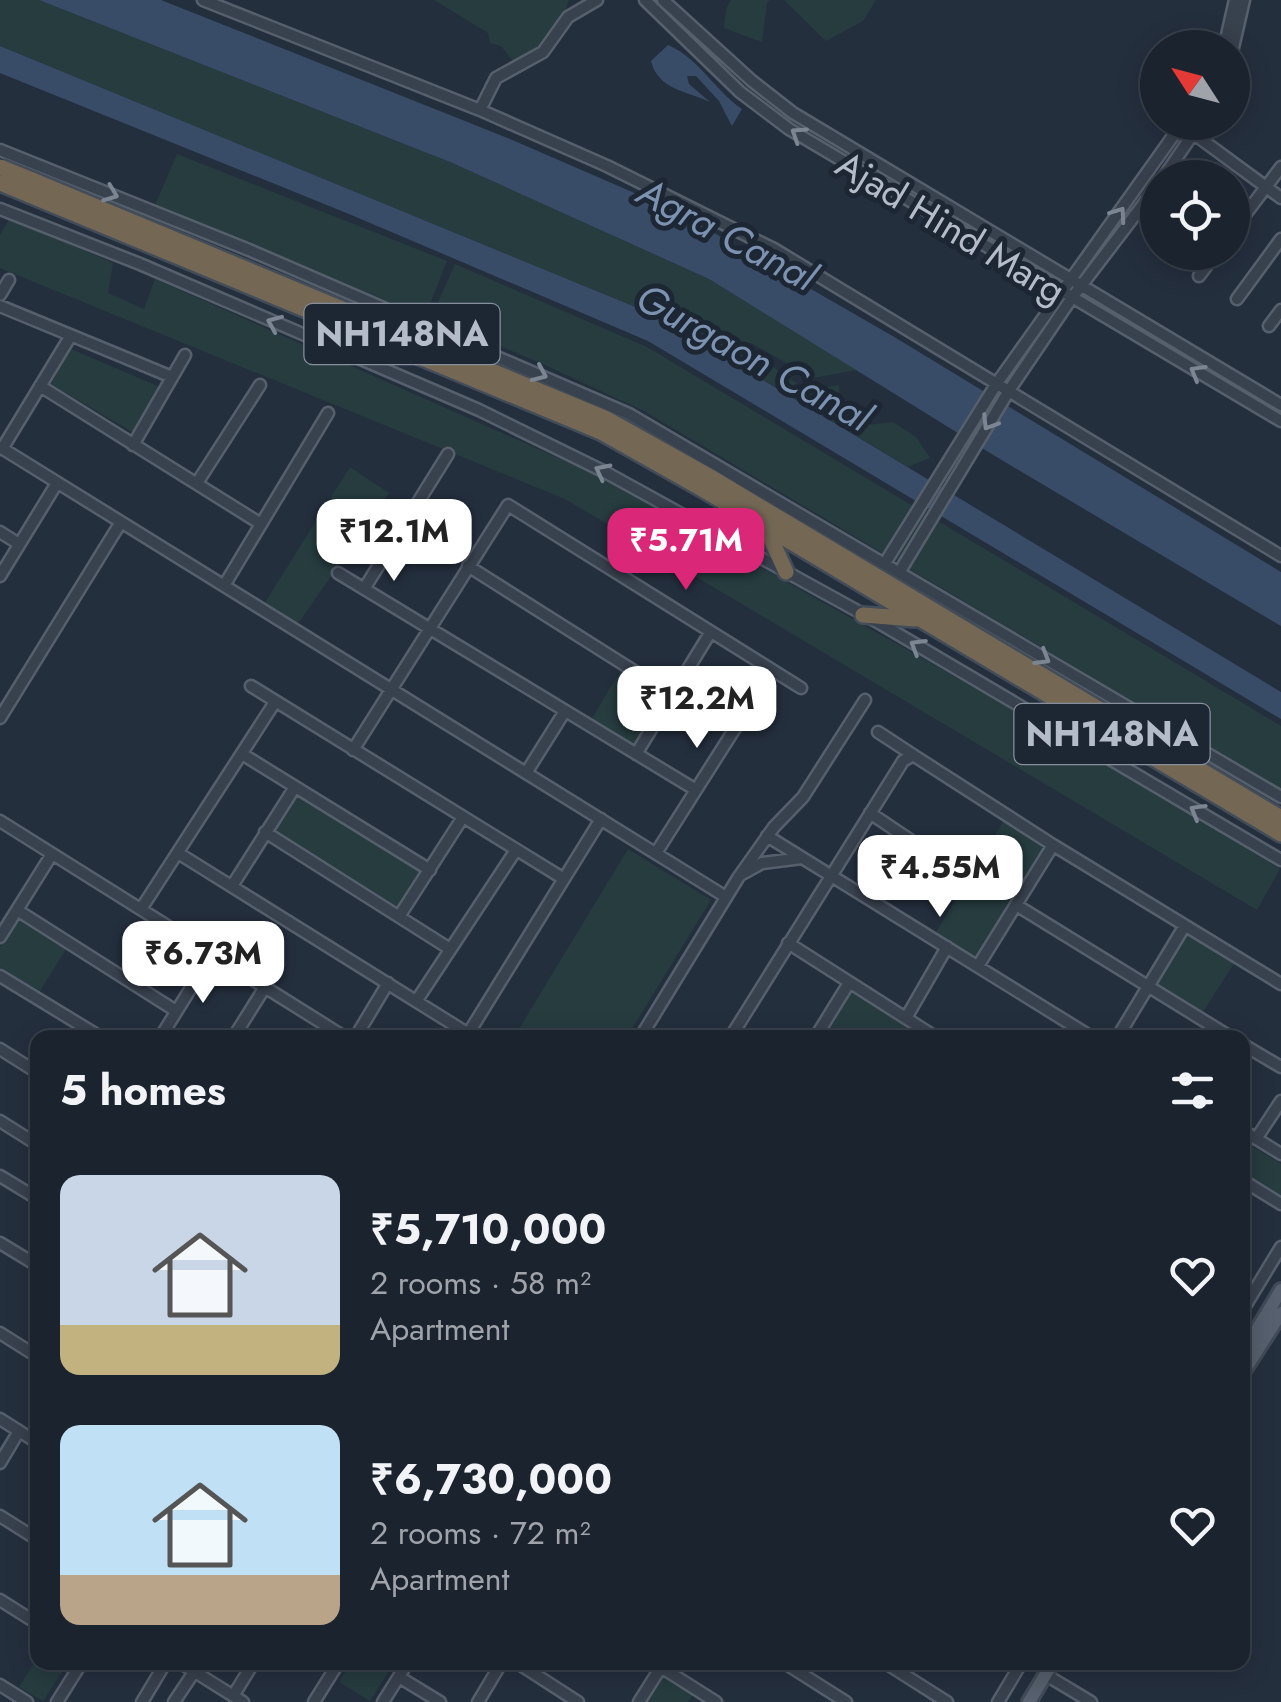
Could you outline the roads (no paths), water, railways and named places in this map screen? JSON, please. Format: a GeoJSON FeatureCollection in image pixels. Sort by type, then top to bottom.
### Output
{"type":"FeatureCollection","features":[{"type":"Feature","properties":{"kind":"highway","name":"NH148NA"},"geometry":{"type":"LineString","coordinates":[[0,167],[30,187],[601,432],[1281,834]]}},
{"type":"Feature","properties":{"kind":"highway","name":"NH148NA"},"geometry":{"type":"LineString","coordinates":[[0,183],[30,187],[608,420],[1281,818]]}},
{"type":"Feature","properties":{"kind":"highway"},"geometry":{"type":"LineString","coordinates":[[766,530],[786,572]]}},
{"type":"Feature","properties":{"kind":"highway"},"geometry":{"type":"LineString","coordinates":[[812,538],[834,534]]}},
{"type":"Feature","properties":{"kind":"highway"},"geometry":{"type":"LineString","coordinates":[[863,614],[919,620]]}},
{"type":"Feature","properties":{"kind":"main road"},"geometry":{"type":"LineString","coordinates":[[1250,1342],[1281,1290]]}},
{"type":"Feature","properties":{"kind":"main road"},"geometry":{"type":"LineString","coordinates":[[1250,1361],[1281,1313]]}},
{"type":"Feature","properties":{"kind":"main road"},"geometry":{"type":"LineString","coordinates":[[1029,1702],[1050,1672]]}},
{"type":"Feature","properties":{"kind":"main road"},"geometry":{"type":"LineString","coordinates":[[1038,1702],[1050,1672]]}},
{"type":"Feature","properties":{"kind":"street"},"geometry":{"type":"LineString","coordinates":[[203,0],[480,110],[622,173],[774,249],[995,387],[1281,556]]}},
{"type":"Feature","properties":{"kind":"street"},"geometry":{"type":"LineString","coordinates":[[480,110],[496,78],[543,52],[568,17],[597,0]]}},
{"type":"Feature","properties":{"kind":"street","name":"Ajad Hind Marg"},"geometry":{"type":"LineString","coordinates":[[644,0],[740,92],[789,129],[1281,421]]}},
{"type":"Feature","properties":{"kind":"street"},"geometry":{"type":"LineString","coordinates":[[663,0],[793,113],[1281,405]]}},
{"type":"Feature","properties":{"kind":"street"},"geometry":{"type":"LineString","coordinates":[[1228,30],[1235,0]]}},
{"type":"Feature","properties":{"kind":"street"},"geometry":{"type":"LineString","coordinates":[[1237,30],[1244,0]]}},
{"type":"Feature","properties":{"kind":"street"},"geometry":{"type":"LineString","coordinates":[[1076,284],[1171,140]]}},
{"type":"Feature","properties":{"kind":"street"},"geometry":{"type":"LineString","coordinates":[[1202,140],[1281,198]]}},
{"type":"Feature","properties":{"kind":"street"},"geometry":{"type":"LineString","coordinates":[[0,150],[232,243],[629,414],[1281,797]]}},
{"type":"Feature","properties":{"kind":"street"},"geometry":{"type":"LineString","coordinates":[[0,201],[20,159]]}},
{"type":"Feature","properties":{"kind":"street"},"geometry":{"type":"LineString","coordinates":[[1250,208],[1281,167]]}},
{"type":"Feature","properties":{"kind":"street"},"geometry":{"type":"LineString","coordinates":[[885,562],[995,387],[1140,207]]}},
{"type":"Feature","properties":{"kind":"street"},"geometry":{"type":"LineString","coordinates":[[0,208],[479,410],[605,472],[863,614],[1281,860]]}},
{"type":"Feature","properties":{"kind":"street"},"geometry":{"type":"LineString","coordinates":[[1237,300],[1281,240]]}},
{"type":"Feature","properties":{"kind":"street"},"geometry":{"type":"LineString","coordinates":[[1199,276],[1204,270]]}},
{"type":"Feature","properties":{"kind":"street"},"geometry":{"type":"LineString","coordinates":[[0,295],[9,280]]}},
{"type":"Feature","properties":{"kind":"street"},"geometry":{"type":"LineString","coordinates":[[900,571],[1067,296]]}},
{"type":"Feature","properties":{"kind":"street"},"geometry":{"type":"LineString","coordinates":[[0,306],[172,377]]}},
{"type":"Feature","properties":{"kind":"street"},"geometry":{"type":"LineString","coordinates":[[1270,326],[1281,310]]}},
{"type":"Feature","properties":{"kind":"street"},"geometry":{"type":"LineString","coordinates":[[70,337],[1,448],[726,897]]}},
{"type":"Feature","properties":{"kind":"street"},"geometry":{"type":"LineString","coordinates":[[133,444],[185,355]]}},
{"type":"Feature","properties":{"kind":"street"},"geometry":{"type":"LineString","coordinates":[[197,483],[260,385]]}},
{"type":"Feature","properties":{"kind":"street"},"geometry":{"type":"LineString","coordinates":[[40,386],[261,524]]}},
{"type":"Feature","properties":{"kind":"street"},"geometry":{"type":"LineString","coordinates":[[224,584],[328,413]]}},
{"type":"Feature","properties":{"kind":"street"},"geometry":{"type":"LineString","coordinates":[[958,445],[969,454]]}},
{"type":"Feature","properties":{"kind":"street"},"geometry":{"type":"LineString","coordinates":[[364,589],[448,454]]}},
{"type":"Feature","properties":{"kind":"street"},"geometry":{"type":"LineString","coordinates":[[0,576],[57,483]]}},
{"type":"Feature","properties":{"kind":"street"},"geometry":{"type":"LineString","coordinates":[[353,750],[508,505],[801,688]]}},
{"type":"Feature","properties":{"kind":"street"},"geometry":{"type":"LineString","coordinates":[[0,718],[122,522]]}},
{"type":"Feature","properties":{"kind":"street"},"geometry":{"type":"LineString","coordinates":[[0,532],[19,544]]}},
{"type":"Feature","properties":{"kind":"street"},"geometry":{"type":"LineString","coordinates":[[468,566],[672,695]]}},
{"type":"Feature","properties":{"kind":"street"},"geometry":{"type":"LineString","coordinates":[[338,574],[696,790]]}},
{"type":"Feature","properties":{"kind":"street"},"geometry":{"type":"LineString","coordinates":[[636,754],[710,632]]}},
{"type":"Feature","properties":{"kind":"street"},"geometry":{"type":"LineString","coordinates":[[656,854],[772,670]]}},
{"type":"Feature","properties":{"kind":"street"},"geometry":{"type":"LineString","coordinates":[[251,686],[564,879]]}},
{"type":"Feature","properties":{"kind":"street"},"geometry":{"type":"LineString","coordinates":[[0,689],[14,697]]}},
{"type":"Feature","properties":{"kind":"street"},"geometry":{"type":"LineString","coordinates":[[645,1030],[738,878],[767,836],[803,797],[865,700]]}},
{"type":"Feature","properties":{"kind":"street"},"geometry":{"type":"LineString","coordinates":[[141,909],[275,702]]}},
{"type":"Feature","properties":{"kind":"street"},"geometry":{"type":"LineString","coordinates":[[526,773],[565,711]]}},
{"type":"Feature","properties":{"kind":"street"},"geometry":{"type":"LineString","coordinates":[[878,732],[1184,927],[1281,984]]}},
{"type":"Feature","properties":{"kind":"street"},"geometry":{"type":"LineString","coordinates":[[242,754],[430,870]]}},
{"type":"Feature","properties":{"kind":"street"},"geometry":{"type":"LineString","coordinates":[[735,1030],[870,813],[903,762],[912,755]]}},
{"type":"Feature","properties":{"kind":"street"},"geometry":{"type":"LineString","coordinates":[[232,886],[296,787]]}},
{"type":"Feature","properties":{"kind":"street"},"geometry":{"type":"LineString","coordinates":[[870,813],[962,875]]}},
{"type":"Feature","properties":{"kind":"street"},"geometry":{"type":"LineString","coordinates":[[400,915],[463,817]]}},
{"type":"Feature","properties":{"kind":"street"},"geometry":{"type":"LineString","coordinates":[[475,1030],[601,819]]}},
{"type":"Feature","properties":{"kind":"street"},"geometry":{"type":"LineString","coordinates":[[0,821],[333,1030]]}},
{"type":"Feature","properties":{"kind":"street"},"geometry":{"type":"LineString","coordinates":[[266,832],[450,949]]}},
{"type":"Feature","properties":{"kind":"street"},"geometry":{"type":"LineString","coordinates":[[767,836],[1077,1030]]}},
{"type":"Feature","properties":{"kind":"street"},"geometry":{"type":"LineString","coordinates":[[978,966],[1053,845]]}},
{"type":"Feature","properties":{"kind":"street"},"geometry":{"type":"LineString","coordinates":[[417,1000],[516,850]]}},
{"type":"Feature","properties":{"kind":"street"},"geometry":{"type":"LineString","coordinates":[[178,852],[462,1030]]}},
{"type":"Feature","properties":{"kind":"street"},"geometry":{"type":"LineString","coordinates":[[0,937],[52,854]]}},
{"type":"Feature","properties":{"kind":"street"},"geometry":{"type":"LineString","coordinates":[[738,878],[762,863],[802,858]]}},
{"type":"Feature","properties":{"kind":"street"},"geometry":{"type":"LineString","coordinates":[[1016,906],[1219,1030]]}},
{"type":"Feature","properties":{"kind":"street"},"geometry":{"type":"LineString","coordinates":[[17,910],[176,1012]]}},
{"type":"Feature","properties":{"kind":"street"},"geometry":{"type":"LineString","coordinates":[[1122,1030],[1184,927]]}},
{"type":"Feature","properties":{"kind":"street"},"geometry":{"type":"LineString","coordinates":[[788,943],[925,1030]]}},
{"type":"Feature","properties":{"kind":"street"},"geometry":{"type":"LineString","coordinates":[[906,1018],[947,947]]}},
{"type":"Feature","properties":{"kind":"street"},"geometry":{"type":"LineString","coordinates":[[165,1030],[212,954]]}},
{"type":"Feature","properties":{"kind":"street"},"geometry":{"type":"LineString","coordinates":[[0,976],[89,1030]]}},
{"type":"Feature","properties":{"kind":"street"},"geometry":{"type":"LineString","coordinates":[[359,1030],[388,983]]}},
{"type":"Feature","properties":{"kind":"street"},"geometry":{"type":"LineString","coordinates":[[821,1030],[849,983]]}},
{"type":"Feature","properties":{"kind":"street"},"geometry":{"type":"LineString","coordinates":[[238,1030],[265,987]]}},
{"type":"Feature","properties":{"kind":"street"},"geometry":{"type":"LineString","coordinates":[[0,1049],[30,1068]]}},
{"type":"Feature","properties":{"kind":"street"},"geometry":{"type":"LineString","coordinates":[[1250,1049],[1281,1068]]}},
{"type":"Feature","properties":{"kind":"street"},"geometry":{"type":"LineString","coordinates":[[1256,1139],[1281,1101]]}},
{"type":"Feature","properties":{"kind":"street"},"geometry":{"type":"LineString","coordinates":[[0,1121],[30,1140]]}},
{"type":"Feature","properties":{"kind":"street"},"geometry":{"type":"LineString","coordinates":[[1250,1135],[1281,1154]]}},
{"type":"Feature","properties":{"kind":"street"},"geometry":{"type":"LineString","coordinates":[[0,1176],[30,1194]]}},
{"type":"Feature","properties":{"kind":"street"},"geometry":{"type":"LineString","coordinates":[[1250,1185],[1281,1204]]}},
{"type":"Feature","properties":{"kind":"street"},"geometry":{"type":"LineString","coordinates":[[0,1242],[30,1261]]}},
{"type":"Feature","properties":{"kind":"street"},"geometry":{"type":"LineString","coordinates":[[1250,1296],[1281,1248]]}},
{"type":"Feature","properties":{"kind":"street"},"geometry":{"type":"LineString","coordinates":[[0,1333],[30,1351]]}},
{"type":"Feature","properties":{"kind":"street"},"geometry":{"type":"LineString","coordinates":[[0,1419],[30,1437]]}},
{"type":"Feature","properties":{"kind":"street"},"geometry":{"type":"LineString","coordinates":[[0,1463],[19,1431]]}},
{"type":"Feature","properties":{"kind":"street"},"geometry":{"type":"LineString","coordinates":[[0,1516],[30,1535]]}},
{"type":"Feature","properties":{"kind":"street"},"geometry":{"type":"LineString","coordinates":[[0,1600],[30,1619]]}},
{"type":"Feature","properties":{"kind":"street"},"geometry":{"type":"LineString","coordinates":[[57,1702],[77,1670]]}},
{"type":"Feature","properties":{"kind":"street"},"geometry":{"type":"LineString","coordinates":[[142,1702],[161,1670]]}},
{"type":"Feature","properties":{"kind":"street"},"geometry":{"type":"LineString","coordinates":[[191,1670],[238,1699],[251,1670]]}},
{"type":"Feature","properties":{"kind":"street"},"geometry":{"type":"LineString","coordinates":[[314,1702],[334,1670]]}},
{"type":"Feature","properties":{"kind":"street"},"geometry":{"type":"LineString","coordinates":[[384,1702],[403,1670]]}},
{"type":"Feature","properties":{"kind":"street"},"geometry":{"type":"LineString","coordinates":[[478,1702],[497,1670]]}},
{"type":"Feature","properties":{"kind":"street"},"geometry":{"type":"LineString","coordinates":[[528,1670],[578,1702]]}},
{"type":"Feature","properties":{"kind":"street"},"geometry":{"type":"LineString","coordinates":[[639,1702],[655,1670]]}},
{"type":"Feature","properties":{"kind":"street"},"geometry":{"type":"LineString","coordinates":[[665,1670],[716,1702]]}},
{"type":"Feature","properties":{"kind":"street"},"geometry":{"type":"LineString","coordinates":[[796,1670],[846,1702]]}},
{"type":"Feature","properties":{"kind":"street"},"geometry":{"type":"LineString","coordinates":[[906,1670],[947,1702]]}},
{"type":"Feature","properties":{"kind":"street"},"geometry":{"type":"LineString","coordinates":[[998,1702],[1017,1670]]}},
{"type":"Feature","properties":{"kind":"street"},"geometry":{"type":"LineString","coordinates":[[174,1702],[194,1672]]}},
{"type":"Feature","properties":{"kind":"street"},"geometry":{"type":"LineString","coordinates":[[1050,1672],[1090,1702]]}},
{"type":"Feature","properties":{"kind":"street"},"geometry":{"type":"LineString","coordinates":[[399,1676],[440,1702]]}},
{"type":"Feature","properties":{"kind":"street"},"geometry":{"type":"LineString","coordinates":[[0,1685],[27,1702]]}},
{"type":"Feature","properties":{"kind":"water"},"geometry":{"type":"Polygon","coordinates":[[[39,0],[161,0],[510,139],[676,211],[896,338],[1281,572],[1281,626],[709,279],[450,162],[39,0]]]}},
{"type":"Feature","properties":{"kind":"water"},"geometry":{"type":"Polygon","coordinates":[[[668,45],[689,58],[742,109],[732,126],[719,101],[696,76],[687,76],[689,84],[710,102],[660,78],[651,61],[668,45]]]}},
{"type":"Feature","properties":{"kind":"water"},"geometry":{"type":"Polygon","coordinates":[[[0,46],[655,315],[1281,692],[1281,719],[648,341],[349,214],[0,73],[0,46]]]}},
{"type":"Feature","properties":{"kind":"water label","name":"Agra Canal"},"geometry":{"type":"Point","coordinates":[727,234]}},
{"type":"Feature","properties":{"kind":"water label","name":"Gurgaon Canal"},"geometry":{"type":"Point","coordinates":[754,357]}}]}
